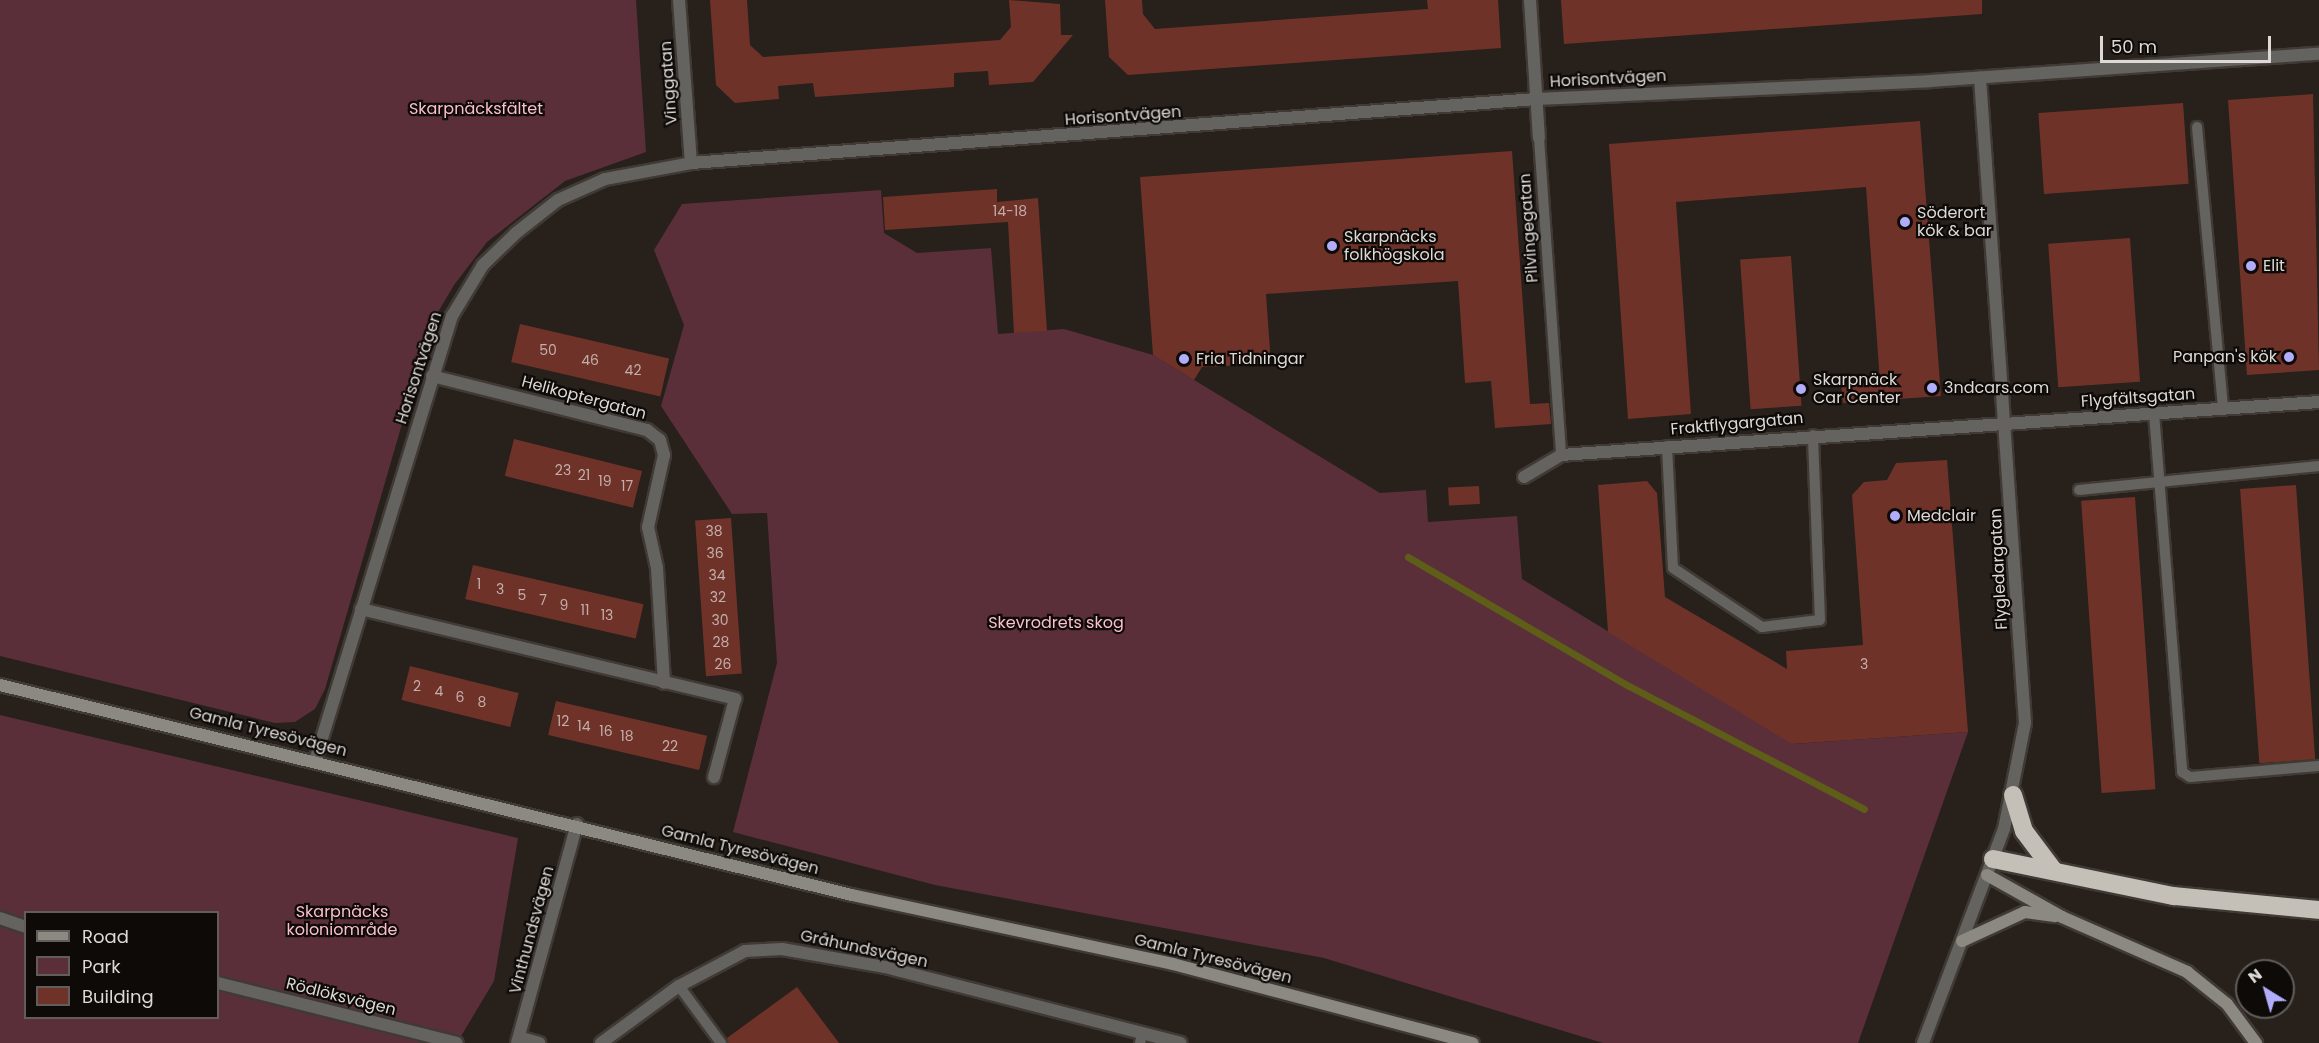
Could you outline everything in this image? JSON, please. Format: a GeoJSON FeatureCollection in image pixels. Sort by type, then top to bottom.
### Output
{"type":"FeatureCollection","features":[{"type":"Feature","properties":{"kind":"highway"},"geometry":{"type":"LineString","coordinates":[[2013,795],[2024,831],[2054,871]]}},
{"type":"Feature","properties":{"kind":"highway"},"geometry":{"type":"LineString","coordinates":[[1990,867],[2054,871],[2174,896],[2319,910]]}},
{"type":"Feature","properties":{"kind":"street","name":"Vinggatan"},"geometry":{"type":"LineString","coordinates":[[679,0],[691,163]]}},
{"type":"Feature","properties":{"kind":"street","name":"Pilvingegatan"},"geometry":{"type":"LineString","coordinates":[[1530,0],[1539,138]]}},
{"type":"Feature","properties":{"kind":"street","name":"Horisontvägen"},"geometry":{"type":"LineString","coordinates":[[315,761],[452,316],[483,265],[516,233],[558,200],[605,178],[691,163],[1537,99],[1980,78],[2319,54]]}},
{"type":"Feature","properties":{"kind":"street","name":"Flygledargatan"},"geometry":{"type":"LineString","coordinates":[[1923,1043],[1990,867],[2013,795],[2025,723],[2008,420],[1980,78]]}},
{"type":"Feature","properties":{"kind":"street","name":"Helikoptergatan"},"geometry":{"type":"LineString","coordinates":[[432,376],[647,430],[660,441],[664,455],[648,527],[657,568],[664,683]]}},
{"type":"Feature","properties":{"kind":"street","name":"Flygfältsgatan"},"geometry":{"type":"LineString","coordinates":[[1959,423],[2319,402]]}},
{"type":"Feature","properties":{"kind":"street","name":"Fraktflygargatan"},"geometry":{"type":"LineString","coordinates":[[1524,477],[1561,454],[1959,423]]}},
{"type":"Feature","properties":{"kind":"street"},"geometry":{"type":"LineString","coordinates":[[361,609],[735,699],[714,777]]}},
{"type":"Feature","properties":{"kind":"street","name":"Gamla Tyresövägen"},"geometry":{"type":"LineString","coordinates":[[0,685],[577,824],[852,895],[1173,964],[1473,1043]]}},
{"type":"Feature","properties":{"kind":"street","name":"Vinthundsvägen"},"geometry":{"type":"LineString","coordinates":[[520,1040],[577,824]]}},
{"type":"Feature","properties":{"kind":"street"},"geometry":{"type":"LineString","coordinates":[[1990,867],[2062,917],[2187,972],[2228,1004],[2256,1043]]}},
{"type":"Feature","properties":{"kind":"street"},"geometry":{"type":"LineString","coordinates":[[1962,941],[2025,912],[2062,917]]}},
{"type":"Feature","properties":{"kind":"street"},"geometry":{"type":"LineString","coordinates":[[0,918],[24,926]]}},
{"type":"Feature","properties":{"kind":"street","name":"Gråhundsvägen"},"geometry":{"type":"LineString","coordinates":[[601,1043],[679,986],[745,951],[782,949],[885,967],[1141,1038],[1180,1043]]}},
{"type":"Feature","properties":{"kind":"street","name":"Rödlöksvägen"},"geometry":{"type":"LineString","coordinates":[[219,983],[457,1043]]}},
{"type":"Feature","properties":{"kind":"street"},"geometry":{"type":"LineString","coordinates":[[520,1040],[539,1043]]}},
{"type":"Feature","properties":{"kind":"lane"},"geometry":{"type":"LineString","coordinates":[[2197,127],[2223,409]]}},
{"type":"Feature","properties":{"kind":"lane","name":"Pilvingegatan"},"geometry":{"type":"LineString","coordinates":[[1539,138],[1561,454]]}},
{"type":"Feature","properties":{"kind":"lane"},"geometry":{"type":"LineString","coordinates":[[2154,413],[2157,480],[2182,772],[2190,777],[2319,766]]}},
{"type":"Feature","properties":{"kind":"lane"},"geometry":{"type":"LineString","coordinates":[[1667,446],[1673,568],[1762,627],[1820,620],[1813,435]]}},
{"type":"Feature","properties":{"kind":"lane"},"geometry":{"type":"LineString","coordinates":[[2079,490],[2157,480],[2319,466]]}},
{"type":"Feature","properties":{"kind":"lane"},"geometry":{"type":"LineString","coordinates":[[679,986],[721,1043]]}},
{"type":"Feature","properties":{"kind":"green space","name":"Skarpnäcksfältet"},"geometry":{"type":"Polygon","coordinates":[[[0,0],[636,0],[646,152],[565,181],[487,242],[454,285],[431,324],[325,689],[315,709],[295,722],[275,723],[0,656],[0,0]]]}},
{"type":"Feature","properties":{"kind":"green space","name":"Skevrodrets skog"},"geometry":{"type":"Polygon","coordinates":[[[881,190],[884,233],[917,253],[991,248],[998,334],[1064,329],[1153,355],[1380,493],[1426,490],[1428,522],[1517,516],[1522,579],[1793,744],[1968,732],[1858,1043],[1603,1043],[1324,958],[935,885],[733,832],[777,663],[767,513],[732,514],[661,406],[684,325],[654,250],[682,204],[881,190]]]}},
{"type":"Feature","properties":{"kind":"green space","name":"Skarpnäcks koloniområde"},"geometry":{"type":"Polygon","coordinates":[[[0,715],[518,838],[494,981],[457,1043],[0,1043],[0,715]]]}},
{"type":"Feature","properties":{"kind":"building"},"geometry":{"type":"Polygon","coordinates":[[[710,0],[747,0],[750,45],[763,57],[1000,40],[1011,27],[1009,0],[1060,4],[1061,35],[1073,35],[1033,82],[989,85],[988,71],[954,73],[954,87],[815,97],[813,83],[778,86],[779,99],[735,103],[716,85],[710,0]]]}},
{"type":"Feature","properties":{"kind":"building"},"geometry":{"type":"Polygon","coordinates":[[[1105,0],[1142,0],[1143,14],[1155,29],[1428,9],[1427,0],[1498,0],[1501,48],[1128,75],[1109,57],[1105,0]]]}},
{"type":"Feature","properties":{"kind":"building"},"geometry":{"type":"Polygon","coordinates":[[[1561,0],[1982,0],[1982,14],[1564,44],[1561,0]]]}},
{"type":"Feature","properties":{"kind":"building"},"geometry":{"type":"Polygon","coordinates":[[[2313,94],[2319,370],[2247,375],[2228,100],[2313,94]]]}},
{"type":"Feature","properties":{"kind":"building"},"geometry":{"type":"Polygon","coordinates":[[[2183,103],[2189,184],[2044,194],[2038,113],[2183,103]]]}},
{"type":"Feature","properties":{"kind":"building"},"geometry":{"type":"Polygon","coordinates":[[[1920,121],[1941,396],[1843,403],[1841,385],[1880,382],[1866,187],[1676,202],[1691,414],[1628,419],[1609,144],[1920,121]]]}},
{"type":"Feature","properties":{"kind":"building","name":"Skarpnäcks folkhögskola"},"geometry":{"type":"Polygon","coordinates":[[[1512,151],[1530,404],[1549,403],[1551,424],[1495,428],[1491,381],[1465,383],[1458,281],[1266,294],[1271,364],[1202,367],[1194,380],[1153,355],[1140,177],[1512,151]]]}},
{"type":"Feature","properties":{"kind":"building"},"geometry":{"type":"Polygon","coordinates":[[[997,189],[997,202],[1038,198],[1047,331],[1014,333],[1008,222],[885,230],[883,197],[997,189]]]}},
{"type":"Feature","properties":{"kind":"building"},"geometry":{"type":"Polygon","coordinates":[[[2130,238],[2140,382],[2058,387],[2048,244],[2130,238]]]}},
{"type":"Feature","properties":{"kind":"building"},"geometry":{"type":"Polygon","coordinates":[[[1791,256],[1801,406],[1751,409],[1740,260],[1791,256]]]}},
{"type":"Feature","properties":{"kind":"building"},"geometry":{"type":"Polygon","coordinates":[[[520,324],[669,358],[660,396],[511,362],[520,324]]]}},
{"type":"Feature","properties":{"kind":"building"},"geometry":{"type":"Polygon","coordinates":[[[514,439],[642,471],[633,508],[505,476],[514,439]]]}},
{"type":"Feature","properties":{"kind":"building"},"geometry":{"type":"Polygon","coordinates":[[[1947,460],[1968,732],[1792,744],[1608,632],[1598,485],[1647,481],[1657,493],[1665,597],[1787,669],[1786,651],[1863,645],[1852,495],[1864,482],[1887,480],[1896,463],[1947,460]]]}},
{"type":"Feature","properties":{"kind":"building"},"geometry":{"type":"Polygon","coordinates":[[[2296,485],[2315,759],[2259,763],[2240,489],[2296,485]]]}},
{"type":"Feature","properties":{"kind":"building"},"geometry":{"type":"Polygon","coordinates":[[[1479,486],[1480,504],[1449,506],[1448,488],[1479,486]]]}},
{"type":"Feature","properties":{"kind":"building"},"geometry":{"type":"Polygon","coordinates":[[[2135,497],[2155,789],[2102,793],[2081,501],[2135,497]]]}},
{"type":"Feature","properties":{"kind":"building"},"geometry":{"type":"Polygon","coordinates":[[[731,518],[742,674],[706,676],[695,521],[731,518]]]}},
{"type":"Feature","properties":{"kind":"building"},"geometry":{"type":"Polygon","coordinates":[[[473,565],[644,604],[636,638],[465,599],[473,565]]]}},
{"type":"Feature","properties":{"kind":"building"},"geometry":{"type":"Polygon","coordinates":[[[410,666],[519,693],[510,727],[402,700],[410,666]]]}},
{"type":"Feature","properties":{"kind":"building"},"geometry":{"type":"Polygon","coordinates":[[[556,701],[707,736],[699,770],[548,735],[556,701]]]}},
{"type":"Feature","properties":{"kind":"building"},"geometry":{"type":"Polygon","coordinates":[[[797,987],[839,1043],[728,1043],[727,1038],[797,987]]]}},
{"type":"Feature","properties":{"kind":"waterway"},"geometry":{"type":"LineString","coordinates":[[1408,557],[1629,686],[1864,809]]}},
{"type":"Feature","properties":{"kind":"place","name":"Söderort kök & bar"},"geometry":{"type":"Point","coordinates":[1905,222]}},
{"type":"Feature","properties":{"kind":"place","name":"Skarpnäcks folkhögskola"},"geometry":{"type":"Point","coordinates":[1332,246]}},
{"type":"Feature","properties":{"kind":"place","name":"Elit"},"geometry":{"type":"Point","coordinates":[2251,266]}},
{"type":"Feature","properties":{"kind":"place","name":"Panpan's kök"},"geometry":{"type":"Point","coordinates":[2289,357]}},
{"type":"Feature","properties":{"kind":"place","name":"Fria Tidningar"},"geometry":{"type":"Point","coordinates":[1184,359]}},
{"type":"Feature","properties":{"kind":"place","name":"3ndcars.com"},"geometry":{"type":"Point","coordinates":[1932,388]}},
{"type":"Feature","properties":{"kind":"place","name":"Skarpnäck Car Center"},"geometry":{"type":"Point","coordinates":[1801,389]}},
{"type":"Feature","properties":{"kind":"place","name":"Medclair"},"geometry":{"type":"Point","coordinates":[1895,516]}}]}
